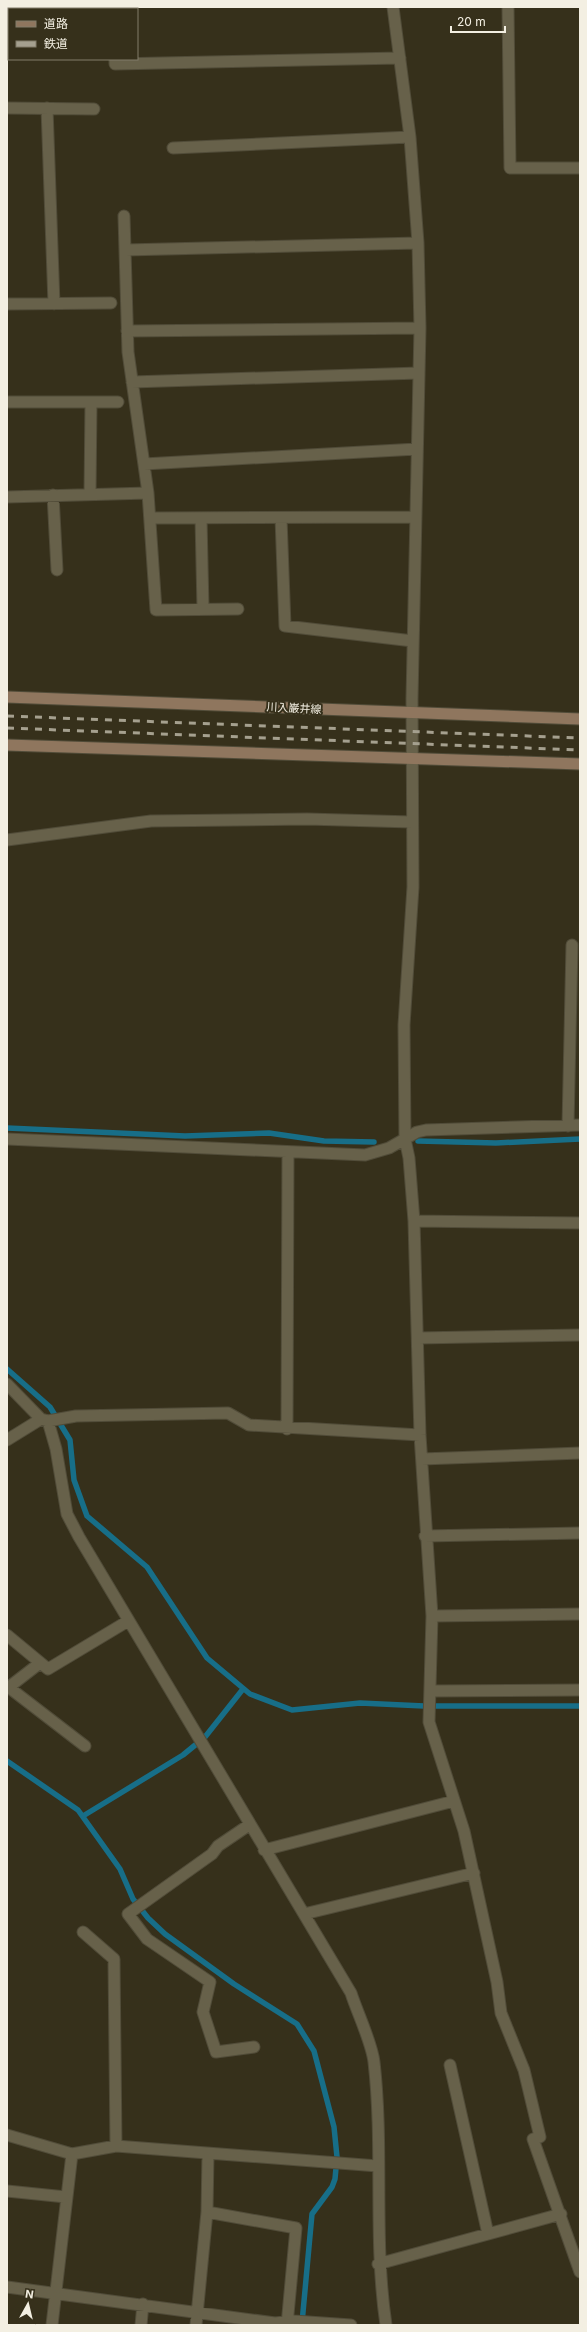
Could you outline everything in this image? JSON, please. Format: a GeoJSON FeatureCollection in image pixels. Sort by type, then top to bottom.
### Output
{"type":"FeatureCollection","features":[{"type":"Feature","properties":{"kind":"main road","name":"川入巌井線"},"geometry":{"type":"LineString","coordinates":[[7,697],[580,719]]}},
{"type":"Feature","properties":{"kind":"main road"},"geometry":{"type":"LineString","coordinates":[[7,745],[412,757],[580,764]]}},
{"type":"Feature","properties":{"kind":"street"},"geometry":{"type":"LineString","coordinates":[[393,7],[410,137],[418,243],[420,328],[412,713],[412,822],[414,887],[404,1025],[405,1139],[409,1158],[414,1221],[420,1435],[432,1616],[429,1722],[464,1831],[497,1982],[501,2013],[524,2070],[540,2137],[533,2139],[561,2214],[580,2272]]}},
{"type":"Feature","properties":{"kind":"street"},"geometry":{"type":"LineString","coordinates":[[508,7],[510,168],[580,168]]}},
{"type":"Feature","properties":{"kind":"street"},"geometry":{"type":"LineString","coordinates":[[115,60],[115,64],[400,58]]}},
{"type":"Feature","properties":{"kind":"street"},"geometry":{"type":"LineString","coordinates":[[7,108],[94,109]]}},
{"type":"Feature","properties":{"kind":"street"},"geometry":{"type":"LineString","coordinates":[[47,108],[54,304]]}},
{"type":"Feature","properties":{"kind":"street"},"geometry":{"type":"LineString","coordinates":[[173,148],[410,137]]}},
{"type":"Feature","properties":{"kind":"street"},"geometry":{"type":"LineString","coordinates":[[124,216],[127,331],[132,382],[151,518],[156,610],[238,609]]}},
{"type":"Feature","properties":{"kind":"street"},"geometry":{"type":"LineString","coordinates":[[125,250],[418,243]]}},
{"type":"Feature","properties":{"kind":"street"},"geometry":{"type":"LineString","coordinates":[[7,304],[111,303]]}},
{"type":"Feature","properties":{"kind":"street"},"geometry":{"type":"LineString","coordinates":[[127,331],[420,328]]}},
{"type":"Feature","properties":{"kind":"street"},"geometry":{"type":"LineString","coordinates":[[132,382],[419,373]]}},
{"type":"Feature","properties":{"kind":"street"},"geometry":{"type":"LineString","coordinates":[[7,402],[118,402]]}},
{"type":"Feature","properties":{"kind":"street"},"geometry":{"type":"LineString","coordinates":[[90,494],[91,402]]}},
{"type":"Feature","properties":{"kind":"street"},"geometry":{"type":"LineString","coordinates":[[144,464],[417,449]]}},
{"type":"Feature","properties":{"kind":"street"},"geometry":{"type":"LineString","coordinates":[[7,498],[53,495],[148,493]]}},
{"type":"Feature","properties":{"kind":"street"},"geometry":{"type":"LineString","coordinates":[[53,495],[56,570]]}},
{"type":"Feature","properties":{"kind":"street"},"geometry":{"type":"LineString","coordinates":[[151,518],[416,517]]}},
{"type":"Feature","properties":{"kind":"street"},"geometry":{"type":"LineString","coordinates":[[200,518],[203,610]]}},
{"type":"Feature","properties":{"kind":"street"},"geometry":{"type":"LineString","coordinates":[[281,518],[285,626],[413,641]]}},
{"type":"Feature","properties":{"kind":"street"},"geometry":{"type":"LineString","coordinates":[[7,840],[151,822],[307,819],[412,822]]}},
{"type":"Feature","properties":{"kind":"street"},"geometry":{"type":"LineString","coordinates":[[568,1126],[572,945]]}},
{"type":"Feature","properties":{"kind":"street"},"geometry":{"type":"LineString","coordinates":[[7,1139],[365,1155],[389,1148],[417,1132],[426,1130],[580,1125]]}},
{"type":"Feature","properties":{"kind":"street"},"geometry":{"type":"LineString","coordinates":[[287,1429],[288,1152]]}},
{"type":"Feature","properties":{"kind":"street"},"geometry":{"type":"LineString","coordinates":[[414,1221],[580,1223]]}},
{"type":"Feature","properties":{"kind":"street"},"geometry":{"type":"LineString","coordinates":[[418,1338],[580,1335]]}},
{"type":"Feature","properties":{"kind":"street"},"geometry":{"type":"LineString","coordinates":[[7,1384],[44,1420],[56,1450],[67,1514],[128,1621],[351,1993],[374,2060],[378,2166],[378,2264],[385,2325]]}},
{"type":"Feature","properties":{"kind":"street"},"geometry":{"type":"LineString","coordinates":[[7,1440],[44,1420],[76,1416],[228,1413],[249,1425],[287,1429],[420,1435]]}},
{"type":"Feature","properties":{"kind":"street"},"geometry":{"type":"LineString","coordinates":[[422,1460],[580,1453]]}},
{"type":"Feature","properties":{"kind":"street"},"geometry":{"type":"LineString","coordinates":[[426,1536],[580,1533]]}},
{"type":"Feature","properties":{"kind":"street"},"geometry":{"type":"LineString","coordinates":[[432,1616],[580,1614]]}},
{"type":"Feature","properties":{"kind":"street"},"geometry":{"type":"LineString","coordinates":[[7,1635],[48,1669],[128,1621]]}},
{"type":"Feature","properties":{"kind":"street"},"geometry":{"type":"LineString","coordinates":[[40,1663],[8,1687],[85,1746]]}},
{"type":"Feature","properties":{"kind":"street"},"geometry":{"type":"LineString","coordinates":[[430,1691],[580,1690]]}},
{"type":"Feature","properties":{"kind":"street"},"geometry":{"type":"LineString","coordinates":[[264,1850],[454,1801]]}},
{"type":"Feature","properties":{"kind":"street"},"geometry":{"type":"LineString","coordinates":[[249,1825],[218,1846],[212,1854],[128,1914],[147,1939],[210,1982],[203,2012],[216,2052],[254,2047]]}},
{"type":"Feature","properties":{"kind":"street"},"geometry":{"type":"LineString","coordinates":[[304,1914],[474,1873]]}},
{"type":"Feature","properties":{"kind":"street"},"geometry":{"type":"LineString","coordinates":[[83,1932],[114,1959],[116,2146]]}},
{"type":"Feature","properties":{"kind":"street"},"geometry":{"type":"LineString","coordinates":[[450,2065],[488,2234]]}},
{"type":"Feature","properties":{"kind":"street"},"geometry":{"type":"LineString","coordinates":[[7,2135],[72,2154],[116,2146],[378,2166]]}},
{"type":"Feature","properties":{"kind":"street"},"geometry":{"type":"LineString","coordinates":[[52,2325],[72,2154]]}},
{"type":"Feature","properties":{"kind":"street"},"geometry":{"type":"LineString","coordinates":[[196,2325],[207,2212],[208,2154]]}},
{"type":"Feature","properties":{"kind":"street"},"geometry":{"type":"LineString","coordinates":[[7,2191],[66,2197]]}},
{"type":"Feature","properties":{"kind":"street"},"geometry":{"type":"LineString","coordinates":[[207,2212],[296,2228],[290,2323]]}},
{"type":"Feature","properties":{"kind":"street"},"geometry":{"type":"LineString","coordinates":[[378,2264],[561,2214]]}},
{"type":"Feature","properties":{"kind":"street"},"geometry":{"type":"LineString","coordinates":[[7,2287],[56,2292],[275,2323],[311,2322],[351,2325]]}},
{"type":"Feature","properties":{"kind":"street"},"geometry":{"type":"LineString","coordinates":[[141,2325],[143,2304]]}},
{"type":"Feature","properties":{"kind":"waterway"},"geometry":{"type":"LineString","coordinates":[[7,1128],[185,1136],[269,1133],[324,1141],[374,1142]]}},
{"type":"Feature","properties":{"kind":"waterway"},"geometry":{"type":"LineString","coordinates":[[418,1141],[496,1143],[580,1139]]}},
{"type":"Feature","properties":{"kind":"waterway"},"geometry":{"type":"LineString","coordinates":[[7,1369],[50,1407],[70,1440],[74,1480],[87,1516],[147,1567],[207,1658],[250,1694],[292,1710],[360,1703],[424,1706],[580,1706]]}},
{"type":"Feature","properties":{"kind":"waterway"},"geometry":{"type":"LineString","coordinates":[[83,1816],[183,1755],[205,1737],[243,1689]]}},
{"type":"Feature","properties":{"kind":"waterway"},"geometry":{"type":"LineString","coordinates":[[7,1761],[78,1810],[120,1869],[133,1899],[148,1918],[165,1934],[234,1984],[297,2024],[314,2051],[334,2127],[337,2157],[335,2179],[332,2187],[312,2214],[302,2323]]}},
{"type":"Feature","properties":{"kind":"railway"},"geometry":{"type":"LineString","coordinates":[[7,716],[580,738]]}},
{"type":"Feature","properties":{"kind":"railway"},"geometry":{"type":"LineString","coordinates":[[7,728],[580,750]]}}]}
